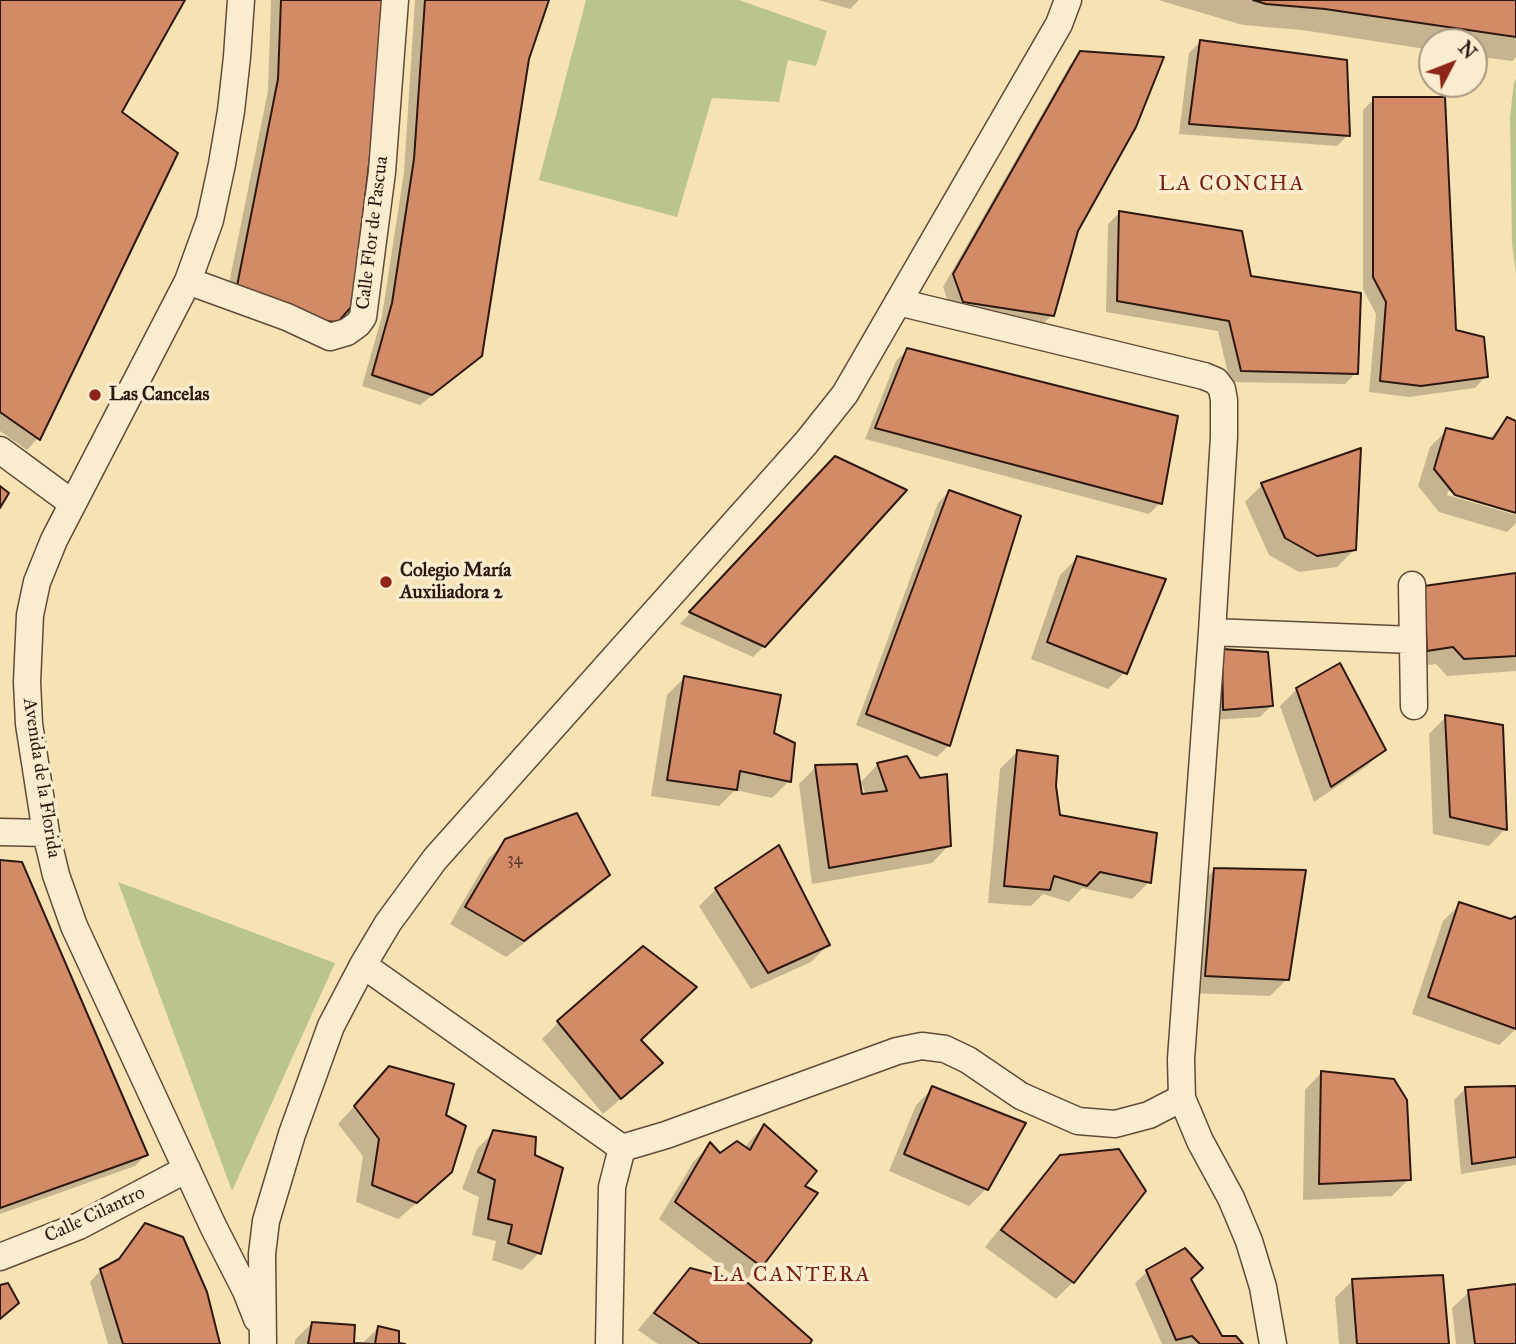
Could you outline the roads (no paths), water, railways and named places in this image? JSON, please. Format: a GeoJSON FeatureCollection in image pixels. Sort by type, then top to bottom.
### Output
{"type":"FeatureCollection","features":[{"type":"Feature","properties":{"kind":"street","name":"Avenida de la Florida"},"geometry":{"type":"LineString","coordinates":[[241,0],[225,151],[210,220],[188,281],[54,540],[37,583],[27,647],[29,724],[46,833],[56,875],[74,926],[212,1226],[246,1291],[263,1341]]}},
{"type":"Feature","properties":{"kind":"street","name":"Calle Flor de Pascua"},"geometry":{"type":"LineString","coordinates":[[188,281],[287,317],[330,337],[358,324],[363,317],[382,172],[395,0]]}},
{"type":"Feature","properties":{"kind":"street"},"geometry":{"type":"LineString","coordinates":[[263,1341],[261,1254],[266,1221],[292,1134],[331,1026],[388,923],[435,859],[787,463],[845,394],[1059,24],[1068,0]]}},
{"type":"Feature","properties":{"kind":"street"},"geometry":{"type":"LineString","coordinates":[[898,302],[1204,376],[1216,381],[1222,389],[1224,438],[1182,1045],[1182,1098],[1249,1241],[1263,1287],[1273,1344]]}},
{"type":"Feature","properties":{"kind":"street"},"geometry":{"type":"LineString","coordinates":[[0,450],[72,503]]}},
{"type":"Feature","properties":{"kind":"street"},"geometry":{"type":"LineString","coordinates":[[1412,585],[1414,706]]}},
{"type":"Feature","properties":{"kind":"street"},"geometry":{"type":"LineString","coordinates":[[1212,632],[1413,640]]}},
{"type":"Feature","properties":{"kind":"street"},"geometry":{"type":"LineString","coordinates":[[0,832],[46,833]]}},
{"type":"Feature","properties":{"kind":"street"},"geometry":{"type":"LineString","coordinates":[[363,965],[622,1148]]}},
{"type":"Feature","properties":{"kind":"street"},"geometry":{"type":"LineString","coordinates":[[622,1148],[666,1135],[897,1051],[922,1046],[944,1049],[968,1060],[1021,1096],[1078,1122],[1115,1124],[1149,1115],[1182,1098]]}},
{"type":"Feature","properties":{"kind":"street"},"geometry":{"type":"LineString","coordinates":[[609,1344],[612,1187],[622,1148]]}},
{"type":"Feature","properties":{"kind":"street","name":"Calle Cilantro"},"geometry":{"type":"LineString","coordinates":[[0,1257],[79,1226],[187,1169]]}},
{"type":"Feature","properties":{"kind":"place","name":"Las Cancelas"},"geometry":{"type":"Point","coordinates":[95,395]}},
{"type":"Feature","properties":{"kind":"place","name":"Colegio María Auxiliadora 2"},"geometry":{"type":"Point","coordinates":[386,582]}},
{"type":"Feature","properties":{"kind":"district","name":"LA CONCHA"},"geometry":{"type":"Point","coordinates":[1232,185]}},
{"type":"Feature","properties":{"kind":"district","name":"LA CANTERA"},"geometry":{"type":"Point","coordinates":[792,1276]}}]}
